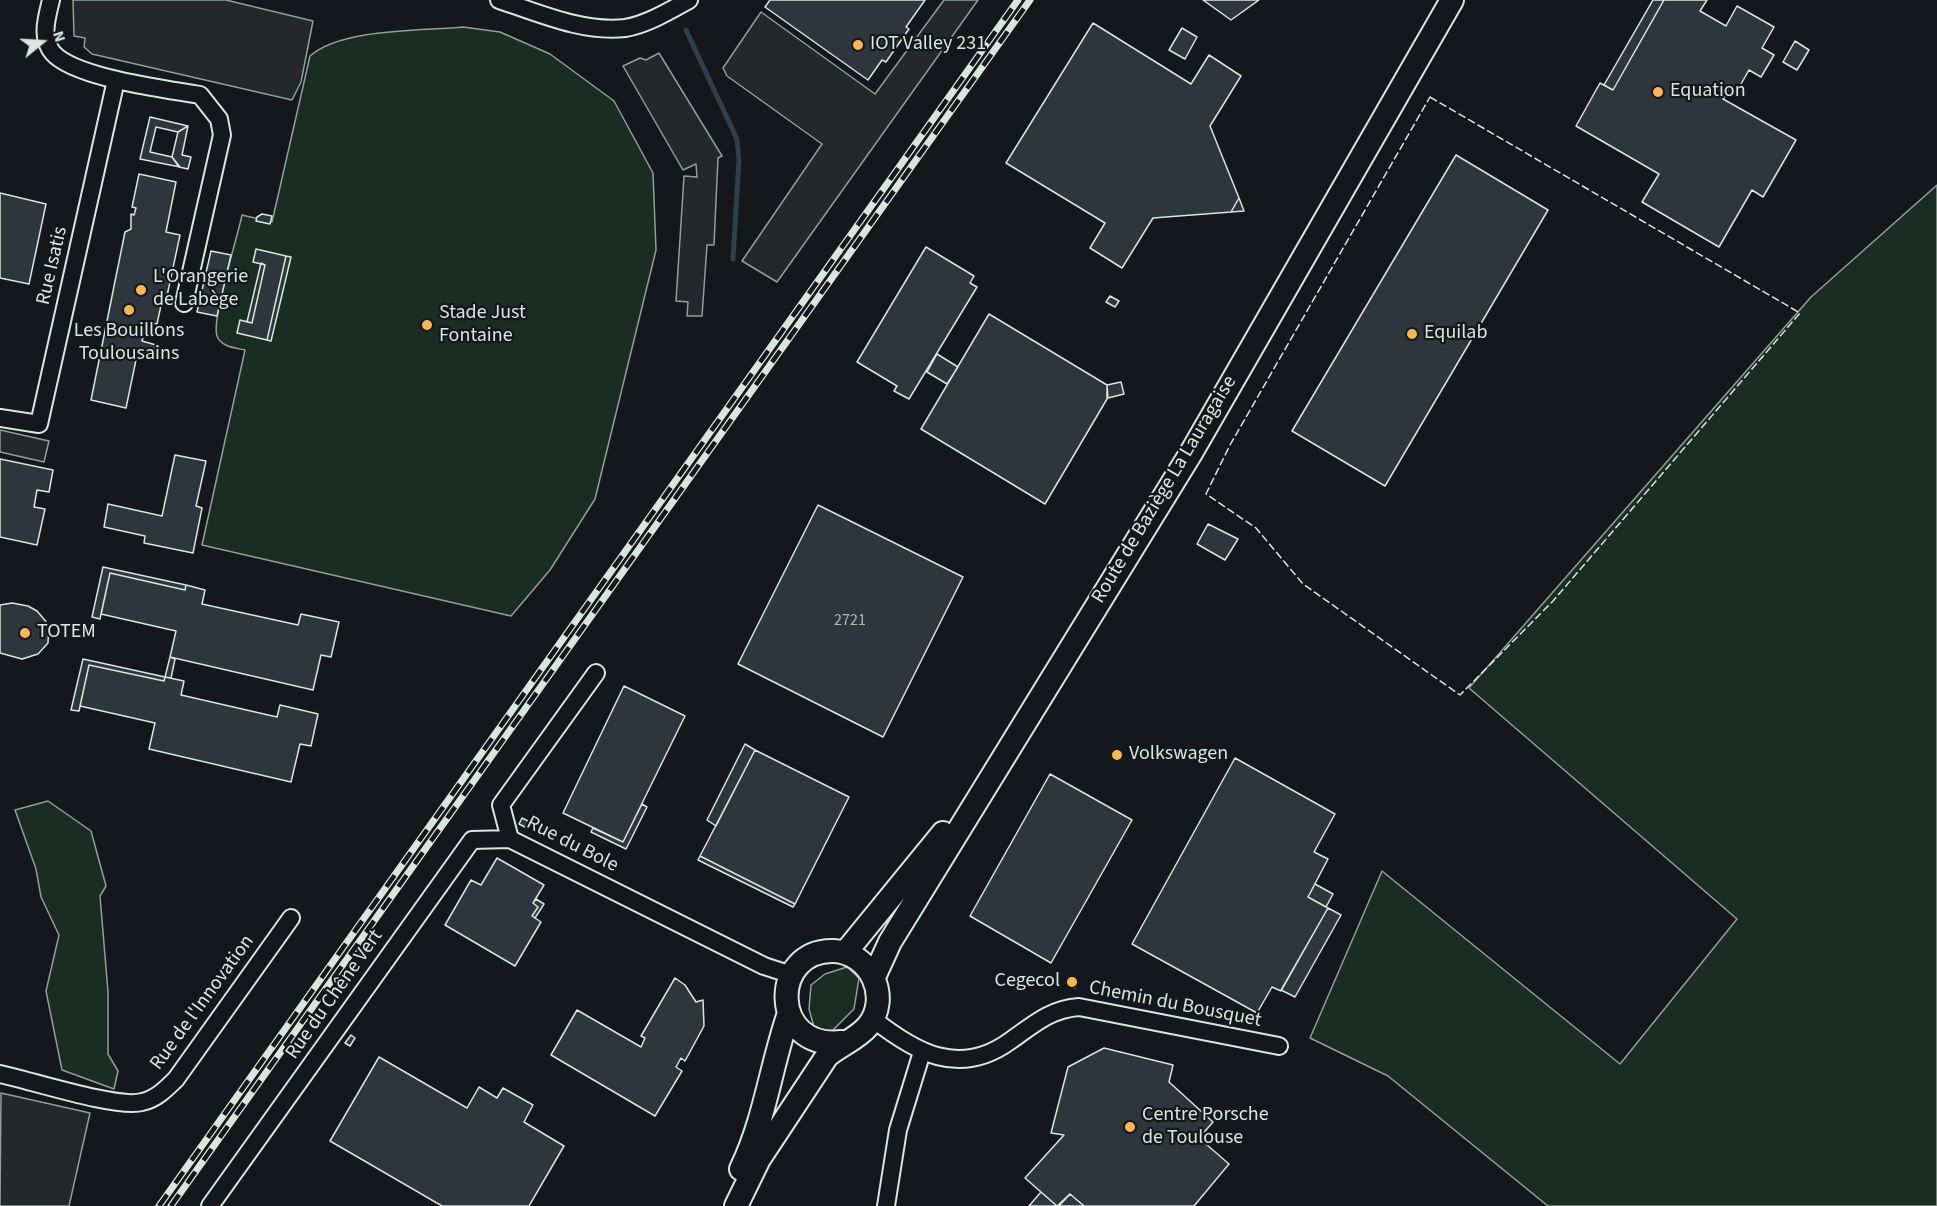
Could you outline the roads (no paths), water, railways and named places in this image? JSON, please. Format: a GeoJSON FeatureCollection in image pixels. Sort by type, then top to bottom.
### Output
{"type":"FeatureCollection","features":[{"type":"Feature","properties":{"kind":"main road","name":"Route de Baziège La Lauragaise"},"geometry":{"type":"LineString","coordinates":[[845,953],[941,836],[1178,446],[1434,0]]}},
{"type":"Feature","properties":{"kind":"main road","name":"Route de Baziège La Lauragaise"},"geometry":{"type":"LineString","coordinates":[[874,977],[890,942],[1191,453],[1452,0]]}},
{"type":"Feature","properties":{"kind":"main road"},"geometry":{"type":"LineString","coordinates":[[736,1206],[759,1160],[827,1056],[843,1042],[861,1034],[873,1019],[878,1001],[874,977],[859,960],[835,951],[815,955],[798,966],[792,975],[786,994],[789,1013],[801,1032],[810,1038],[821,1042],[843,1042]]}},
{"type":"Feature","properties":{"kind":"main road"},"geometry":{"type":"LineString","coordinates":[[723,1206],[747,1156],[767,1097],[774,1057],[789,1013]]}},
{"type":"Feature","properties":{"kind":"street"},"geometry":{"type":"LineString","coordinates":[[51,0],[44,29],[52,52],[64,62],[116,80],[200,96],[219,119],[222,135],[184,303]]}},
{"type":"Feature","properties":{"kind":"street"},"geometry":{"type":"LineString","coordinates":[[499,0],[594,27],[627,28],[685,2]]}},
{"type":"Feature","properties":{"kind":"street","name":"Rue Isatis"},"geometry":{"type":"LineString","coordinates":[[0,418],[39,424],[116,80]]}},
{"type":"Feature","properties":{"kind":"street","name":"Rue du Bole"},"geometry":{"type":"LineString","coordinates":[[596,673],[501,805],[510,839],[764,966],[792,975]]}},
{"type":"Feature","properties":{"kind":"street","name":"Rue du Chêne Vert"},"geometry":{"type":"LineString","coordinates":[[210,1206],[472,840],[510,839]]}},
{"type":"Feature","properties":{"kind":"street","name":"Rue de l'Innovation"},"geometry":{"type":"LineString","coordinates":[[0,1074],[117,1102],[141,1103],[160,1094],[176,1078],[291,918]]}},
{"type":"Feature","properties":{"kind":"street","name":"Chemin du Bousquet"},"geometry":{"type":"LineString","coordinates":[[873,1019],[897,1038],[922,1052],[954,1059],[987,1054],[1008,1043],[1048,1014],[1063,1008],[1079,1007],[1279,1046]]}},
{"type":"Feature","properties":{"kind":"street"},"geometry":{"type":"LineString","coordinates":[[886,1206],[896,1139],[922,1052]]}},
{"type":"Feature","properties":{"kind":"waterway"},"geometry":{"type":"LineString","coordinates":[[686,30],[737,139],[739,160],[733,259]]}},
{"type":"Feature","properties":{"kind":"railway"},"geometry":{"type":"LineString","coordinates":[[159,1206],[1018,0]]}},
{"type":"Feature","properties":{"kind":"railway"},"geometry":{"type":"LineString","coordinates":[[171,1206],[1030,0]]}},
{"type":"Feature","properties":{"kind":"place","name":"IOT Valley 231"},"geometry":{"type":"Point","coordinates":[858,45]}},
{"type":"Feature","properties":{"kind":"place","name":"Equation"},"geometry":{"type":"Point","coordinates":[1658,92]}},
{"type":"Feature","properties":{"kind":"place","name":"L'Orangerie de Labège"},"geometry":{"type":"Point","coordinates":[141,290]}},
{"type":"Feature","properties":{"kind":"place","name":"Les Bouillons Toulousains"},"geometry":{"type":"Point","coordinates":[129,310]}},
{"type":"Feature","properties":{"kind":"place","name":"Stade Just Fontaine"},"geometry":{"type":"Point","coordinates":[427,325]}},
{"type":"Feature","properties":{"kind":"place","name":"Equilab"},"geometry":{"type":"Point","coordinates":[1412,334]}},
{"type":"Feature","properties":{"kind":"place","name":"TOTEM"},"geometry":{"type":"Point","coordinates":[25,633]}},
{"type":"Feature","properties":{"kind":"place","name":"Volkswagen"},"geometry":{"type":"Point","coordinates":[1117,755]}},
{"type":"Feature","properties":{"kind":"place","name":"Cegecol"},"geometry":{"type":"Point","coordinates":[1072,982]}},
{"type":"Feature","properties":{"kind":"place","name":"Centre Porsche de Toulouse"},"geometry":{"type":"Point","coordinates":[1130,1127]}}]}
